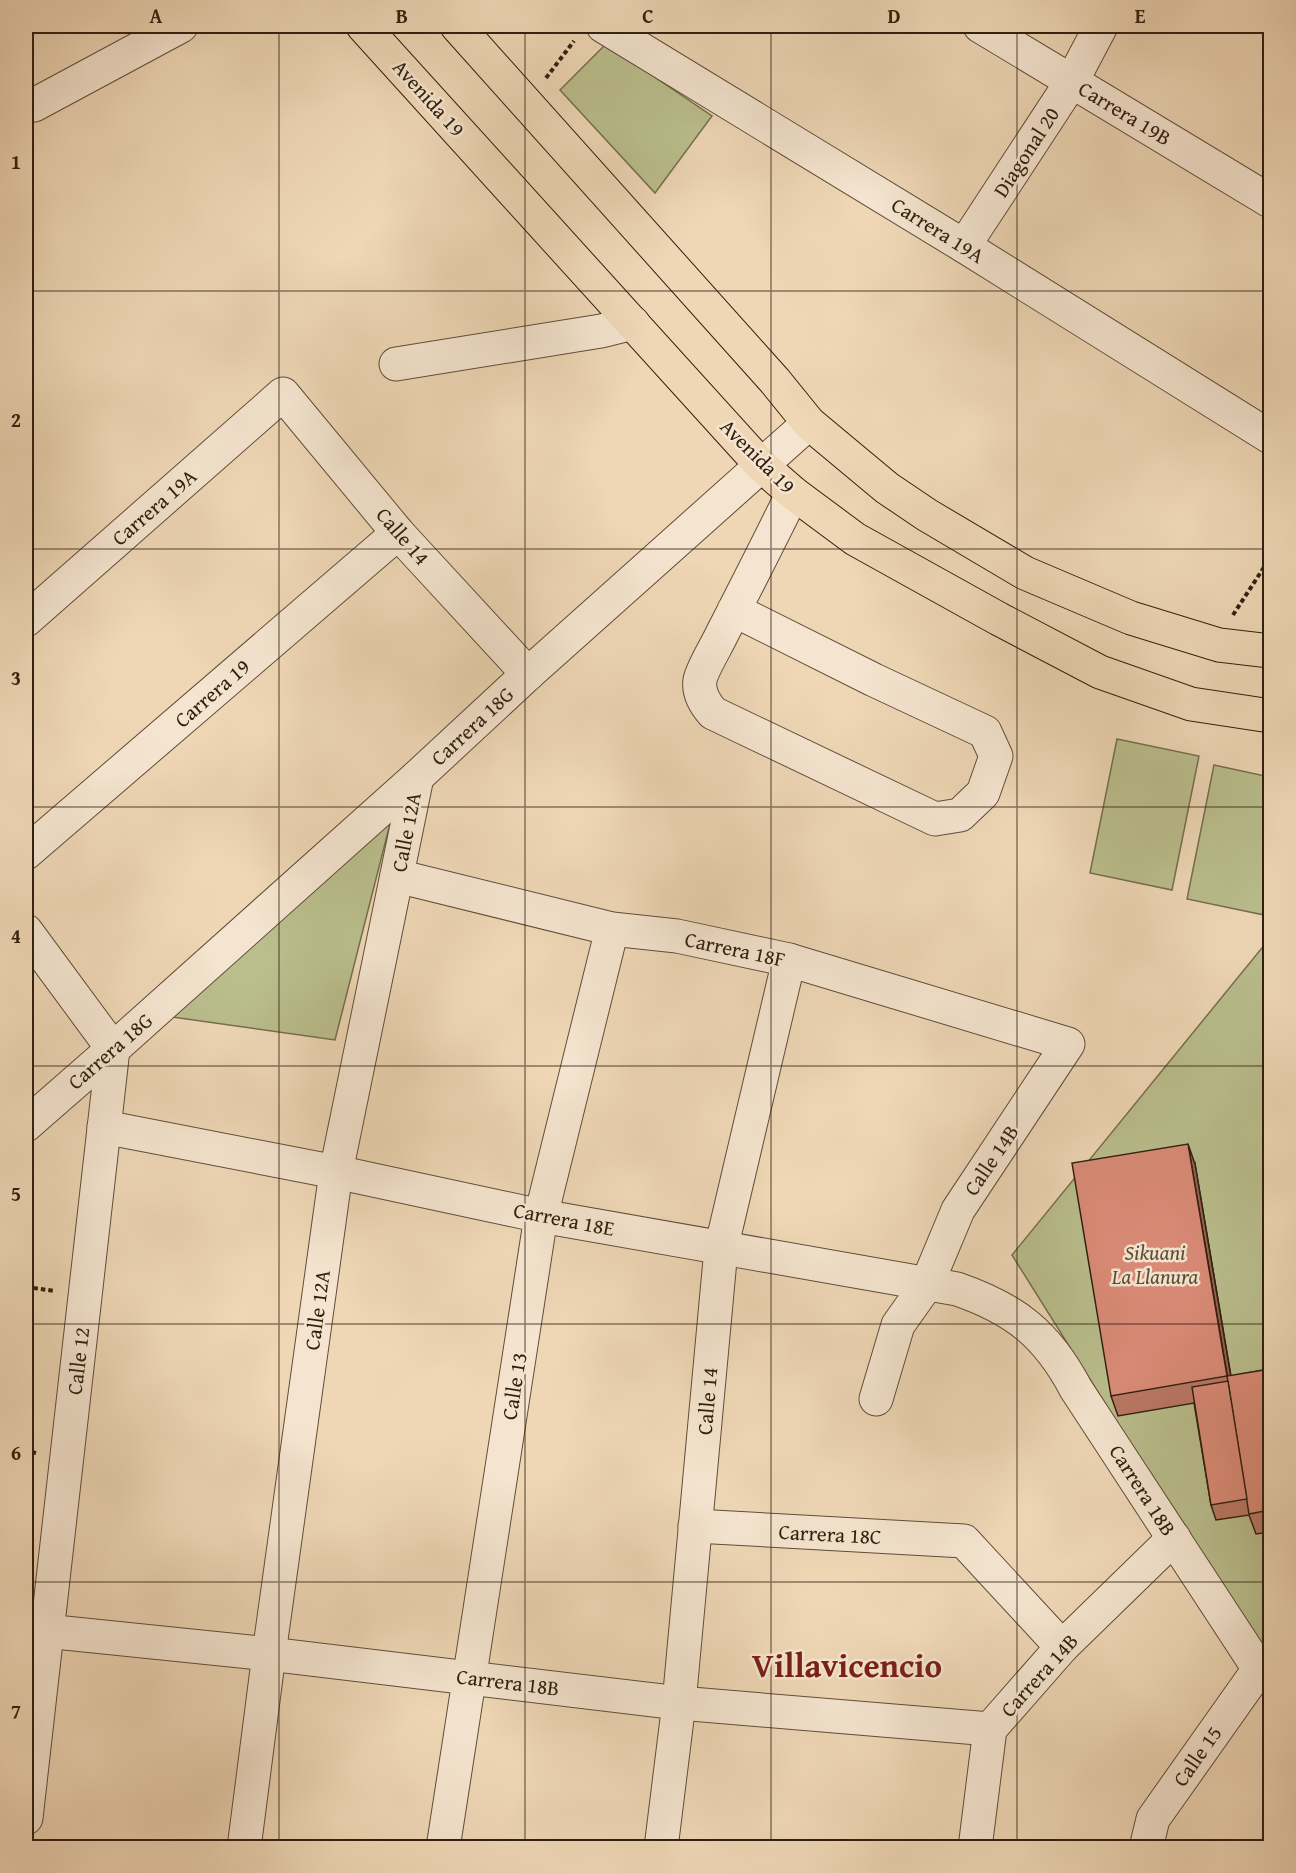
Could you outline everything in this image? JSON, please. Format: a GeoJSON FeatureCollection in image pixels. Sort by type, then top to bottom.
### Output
{"type":"FeatureCollection","features":[{"type":"Feature","properties":{"kind":"main road","name":"Avenida 19"},"geometry":{"type":"LineString","coordinates":[[363,26],[762,466],[793,493],[855,539],[999,620],[1100,672],[1191,704],[1270,716]]}},
{"type":"Feature","properties":{"kind":"main road"},"geometry":{"type":"LineString","coordinates":[[458,26],[759,363],[809,423],[895,493],[927,515],[1025,573],[1131,618],[1219,645],[1270,651]]}},
{"type":"Feature","properties":{"kind":"street"},"geometry":{"type":"LineString","coordinates":[[34,105],[181,26]]}},
{"type":"Feature","properties":{"kind":"street","name":"Carrera 19B"},"geometry":{"type":"LineString","coordinates":[[980,26],[1270,201]]}},
{"type":"Feature","properties":{"kind":"street","name":"Diagonal 20"},"geometry":{"type":"LineString","coordinates":[[964,246],[1072,81],[1101,26]]}},
{"type":"Feature","properties":{"kind":"street","name":"Carrera 19A"},"geometry":{"type":"LineString","coordinates":[[591,30],[964,246],[1270,437]]}},
{"type":"Feature","properties":{"kind":"street"},"geometry":{"type":"LineString","coordinates":[[396,364],[601,331],[633,323]]}},
{"type":"Feature","properties":{"kind":"street","name":"Carrera 19A"},"geometry":{"type":"LineString","coordinates":[[26,620],[283,394]]}},
{"type":"Feature","properties":{"kind":"street","name":"Calle 14"},"geometry":{"type":"LineString","coordinates":[[283,394],[398,533],[528,674]]}},
{"type":"Feature","properties":{"kind":"street","name":"Carrera 18G"},"geometry":{"type":"LineString","coordinates":[[26,1125],[417,777],[528,674],[809,423]]}},
{"type":"Feature","properties":{"kind":"street"},"geometry":{"type":"LineString","coordinates":[[734,610],[985,732],[996,756],[983,793],[960,815],[935,819],[713,713],[704,703],[700,692],[700,679],[734,610],[773,535],[793,493]]}},
{"type":"Feature","properties":{"kind":"street","name":"Carrera 19"},"geometry":{"type":"LineString","coordinates":[[26,853],[398,533]]}},
{"type":"Feature","properties":{"kind":"street","name":"Calle 12A"},"geometry":{"type":"LineString","coordinates":[[244,1848],[336,1172],[417,777]]}},
{"type":"Feature","properties":{"kind":"street","name":"Carrera 18F"},"geometry":{"type":"LineString","coordinates":[[397,876],[612,929],[677,936],[789,960],[1068,1044]]}},
{"type":"Feature","properties":{"kind":"street","name":"Calle 13"},"geometry":{"type":"LineString","coordinates":[[443,1848],[541,1216],[612,929]]}},
{"type":"Feature","properties":{"kind":"street"},"geometry":{"type":"LineString","coordinates":[[26,931],[113,1049]]}},
{"type":"Feature","properties":{"kind":"street","name":"Calle 14"},"geometry":{"type":"LineString","coordinates":[[661,1848],[679,1703],[721,1249],[789,960]]}},
{"type":"Feature","properties":{"kind":"street","name":"Calle 14B"},"geometry":{"type":"LineString","coordinates":[[876,1400],[898,1325],[927,1284],[958,1210],[1068,1044]]}},
{"type":"Feature","properties":{"kind":"street","name":"Calle 12"},"geometry":{"type":"LineString","coordinates":[[26,1804],[36,1630],[113,1049]]}},
{"type":"Feature","properties":{"kind":"street","name":"Carrera 18E"},"geometry":{"type":"LineString","coordinates":[[104,1127],[336,1172],[541,1216],[957,1289],[979,1296],[1019,1318]]}},
{"type":"Feature","properties":{"kind":"street","name":"Carrera 18B"},"geometry":{"type":"LineString","coordinates":[[1019,1318],[1059,1359],[1259,1669]]}},
{"type":"Feature","properties":{"kind":"street","name":"Carrera 18C"},"geometry":{"type":"LineString","coordinates":[[695,1526],[964,1541],[1062,1647]]}},
{"type":"Feature","properties":{"kind":"street","name":"Carrera 14B"},"geometry":{"type":"LineString","coordinates":[[975,1848],[990,1729],[1062,1647],[1174,1538]]}},
{"type":"Feature","properties":{"kind":"street","name":"Carrera 18B"},"geometry":{"type":"LineString","coordinates":[[36,1630],[269,1654],[679,1703],[990,1729]]}},
{"type":"Feature","properties":{"kind":"street","name":"Calle 15"},"geometry":{"type":"LineString","coordinates":[[1146,1848],[1153,1819],[1259,1669]]}},
{"type":"Feature","properties":{"kind":"path"},"geometry":{"type":"LineString","coordinates":[[540,86],[591,30]]}},
{"type":"Feature","properties":{"kind":"path"},"geometry":{"type":"LineString","coordinates":[[1232,617],[1270,558]]}},
{"type":"Feature","properties":{"kind":"green space"},"geometry":{"type":"Polygon","coordinates":[[[606,44],[712,116],[655,193],[560,90],[606,44]]]}},
{"type":"Feature","properties":{"kind":"green space"},"geometry":{"type":"Polygon","coordinates":[[[1117,739],[1199,756],[1172,890],[1090,873],[1117,739]]]}},
{"type":"Feature","properties":{"kind":"green space"},"geometry":{"type":"Polygon","coordinates":[[[1214,765],[1270,777],[1269,916],[1187,899],[1214,765]]]}},
{"type":"Feature","properties":{"kind":"green space"},"geometry":{"type":"Polygon","coordinates":[[[393,812],[335,1040],[165,1016],[393,812]]]}},
{"type":"Feature","properties":{"kind":"green space","name":"Sikuani La Llanura"},"geometry":{"type":"Polygon","coordinates":[[[1270,938],[1270,1662],[1012,1255],[1270,938]]]}},
{"type":"Feature","properties":{"kind":"building"},"geometry":{"type":"Polygon","coordinates":[[[1188,1144],[1227,1376],[1111,1396],[1072,1163],[1188,1144]]]}},
{"type":"Feature","properties":{"kind":"building"},"geometry":{"type":"Polygon","coordinates":[[[1270,1369],[1270,1510],[1249,1514],[1227,1376],[1270,1369]]]}},
{"type":"Feature","properties":{"kind":"building"},"geometry":{"type":"Polygon","coordinates":[[[1228,1381],[1247,1499],[1211,1505],[1192,1387],[1228,1381]]]}},
{"type":"Feature","properties":{"kind":"district","name":"Villavicencio"},"geometry":{"type":"Point","coordinates":[847,1665]}}]}
